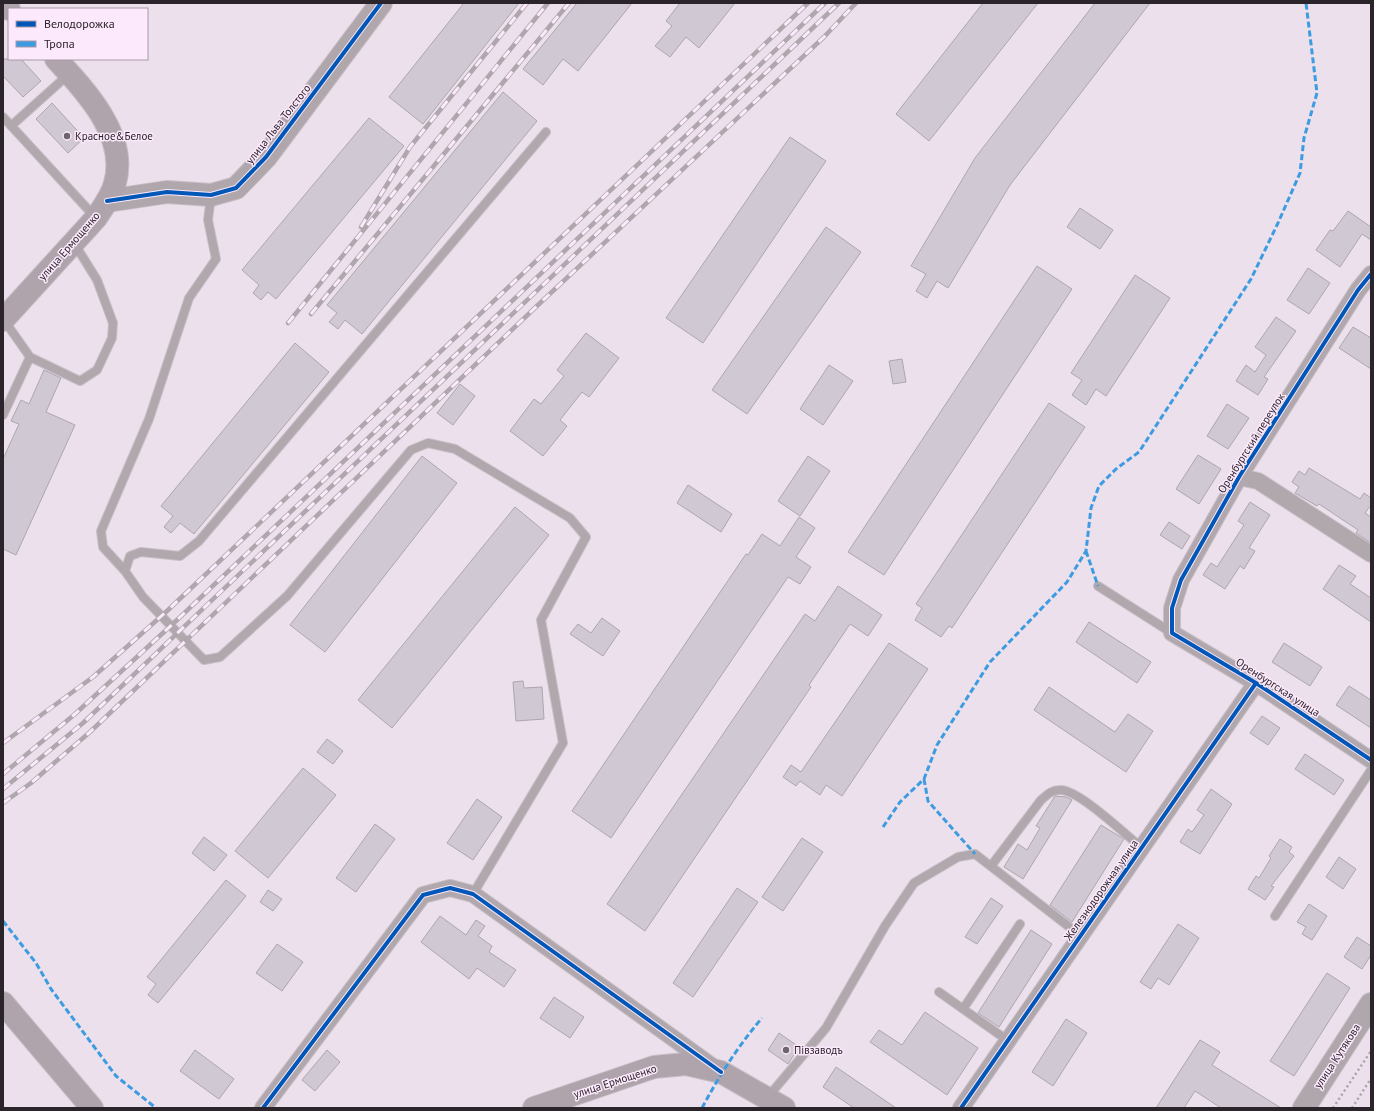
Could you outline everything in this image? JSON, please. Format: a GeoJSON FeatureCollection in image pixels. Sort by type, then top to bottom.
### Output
{"type":"FeatureCollection","features":[{"type":"Feature","properties":{"kind":"highway","name":"улица Ермощенко"},"geometry":{"type":"LineString","coordinates":[[3,320],[102,209],[116,179],[118,168],[116,152],[103,119],[61,65]]}},
{"type":"Feature","properties":{"kind":"highway"},"geometry":{"type":"LineString","coordinates":[[3,1003],[92,1108]]}},
{"type":"Feature","properties":{"kind":"highway"},"geometry":{"type":"LineString","coordinates":[[3,1027],[72,1108]]}},
{"type":"Feature","properties":{"kind":"highway","name":"улица Ермощенко"},"geometry":{"type":"LineString","coordinates":[[534,1108],[568,1102],[654,1067],[686,1064],[721,1072],[775,1103]]}},
{"type":"Feature","properties":{"kind":"street","name":"улица Льва Толстого"},"geometry":{"type":"LineString","coordinates":[[102,209],[167,192],[211,195],[236,188],[266,156],[381,3]]}},
{"type":"Feature","properties":{"kind":"street","name":"Оренбургский переулок"},"geometry":{"type":"LineString","coordinates":[[1172,633],[1172,608],[1180,580],[1239,477],[1358,290],[1371,274]]}},
{"type":"Feature","properties":{"kind":"street","name":"Оренбургский переулок"},"geometry":{"type":"LineString","coordinates":[[1239,477],[1258,481],[1371,554]]}},
{"type":"Feature","properties":{"kind":"street","name":"Оренбургская улица"},"geometry":{"type":"LineString","coordinates":[[1172,633],[1256,683],[1371,760]]}},
{"type":"Feature","properties":{"kind":"street","name":"Железнодорожная улица"},"geometry":{"type":"LineString","coordinates":[[961,1108],[1256,683]]}},
{"type":"Feature","properties":{"kind":"street"},"geometry":{"type":"LineString","coordinates":[[263,1108],[423,895],[450,888],[473,894],[721,1072]]}},
{"type":"Feature","properties":{"kind":"street","name":"улица Кутякова"},"geometry":{"type":"LineString","coordinates":[[1304,1108],[1371,1004]]}},
{"type":"Feature","properties":{"kind":"lane"},"geometry":{"type":"LineString","coordinates":[[11,126],[61,65]]}},
{"type":"Feature","properties":{"kind":"lane"},"geometry":{"type":"LineString","coordinates":[[3,117],[102,209]]}},
{"type":"Feature","properties":{"kind":"lane"},"geometry":{"type":"LineString","coordinates":[[125,571],[130,556],[141,552],[180,556],[199,541],[546,132]]}},
{"type":"Feature","properties":{"kind":"lane"},"geometry":{"type":"LineString","coordinates":[[211,195],[208,220],[216,258],[189,298],[149,420],[100,531],[102,547],[125,571],[143,597],[204,660],[220,657],[287,596],[411,450],[428,442],[455,449],[570,518],[586,537],[541,620],[563,743],[473,894]]}},
{"type":"Feature","properties":{"kind":"lane"},"geometry":{"type":"LineString","coordinates":[[3,320],[30,357],[80,381],[97,370],[112,338],[113,323],[97,280],[73,242]]}},
{"type":"Feature","properties":{"kind":"lane"},"geometry":{"type":"LineString","coordinates":[[3,415],[30,357]]}},
{"type":"Feature","properties":{"kind":"lane"},"geometry":{"type":"LineString","coordinates":[[1098,586],[1172,633]]}},
{"type":"Feature","properties":{"kind":"lane"},"geometry":{"type":"LineString","coordinates":[[1275,916],[1371,770]]}},
{"type":"Feature","properties":{"kind":"lane"},"geometry":{"type":"LineString","coordinates":[[991,866],[1041,800],[1052,791],[1062,790],[1084,799],[1142,848]]}},
{"type":"Feature","properties":{"kind":"lane"},"geometry":{"type":"LineString","coordinates":[[775,1103],[826,1028],[885,926],[914,883],[958,857],[975,854],[1081,936]]}},
{"type":"Feature","properties":{"kind":"lane"},"geometry":{"type":"LineString","coordinates":[[963,1009],[1020,924]]}},
{"type":"Feature","properties":{"kind":"lane"},"geometry":{"type":"LineString","coordinates":[[939,992],[1007,1040]]}},
{"type":"Feature","properties":{"kind":"path"},"geometry":{"type":"LineString","coordinates":[[1333,1108],[1371,1050]]}},
{"type":"Feature","properties":{"kind":"path"},"geometry":{"type":"LineString","coordinates":[[1352,1108],[1370,1080]]}},
{"type":"Feature","properties":{"kind":"building"},"geometry":{"type":"Polygon","coordinates":[[[464,3],[519,3],[423,124],[389,97],[464,3]]]}},
{"type":"Feature","properties":{"kind":"building"},"geometry":{"type":"Polygon","coordinates":[[[577,3],[632,3],[578,71],[563,59],[543,85],[523,69],[577,3]]]}},
{"type":"Feature","properties":{"kind":"building"},"geometry":{"type":"Polygon","coordinates":[[[680,3],[735,3],[699,48],[686,37],[670,57],[655,46],[672,26],[666,21],[680,3]]]}},
{"type":"Feature","properties":{"kind":"building"},"geometry":{"type":"Polygon","coordinates":[[[983,3],[1038,3],[929,141],[896,114],[983,3]]]}},
{"type":"Feature","properties":{"kind":"building"},"geometry":{"type":"Polygon","coordinates":[[[1095,3],[1150,3],[1010,185],[948,288],[937,281],[927,298],[916,291],[926,274],[911,266],[975,158],[1095,3]]]}},
{"type":"Feature","properties":{"kind":"building"},"geometry":{"type":"Polygon","coordinates":[[[3,59],[22,60],[41,81],[23,97],[3,76],[3,59]]]}},
{"type":"Feature","properties":{"kind":"building"},"geometry":{"type":"Polygon","coordinates":[[[503,92],[537,121],[362,334],[345,320],[338,329],[329,322],[337,313],[327,305],[503,92]]]}},
{"type":"Feature","properties":{"kind":"building"},"geometry":{"type":"Polygon","coordinates":[[[52,103],[84,138],[68,153],[36,119],[52,103]]]}},
{"type":"Feature","properties":{"kind":"building"},"geometry":{"type":"Polygon","coordinates":[[[369,118],[404,146],[276,299],[268,292],[261,300],[253,293],[259,285],[242,270],[369,118]]]}},
{"type":"Feature","properties":{"kind":"building"},"geometry":{"type":"Polygon","coordinates":[[[790,137],[826,161],[703,343],[666,318],[790,137]]]}},
{"type":"Feature","properties":{"kind":"building"},"geometry":{"type":"Polygon","coordinates":[[[1080,208],[1113,230],[1100,249],[1067,227],[1080,208]]]}},
{"type":"Feature","properties":{"kind":"building"},"geometry":{"type":"Polygon","coordinates":[[[1348,211],[1371,227],[1371,240],[1362,234],[1340,267],[1316,250],[1330,230],[1333,231],[1348,211]]]}},
{"type":"Feature","properties":{"kind":"building"},"geometry":{"type":"Polygon","coordinates":[[[826,227],[861,252],[747,414],[712,390],[826,227]]]}},
{"type":"Feature","properties":{"kind":"building"},"geometry":{"type":"Polygon","coordinates":[[[1037,266],[1072,289],[884,575],[848,552],[1037,266]]]}},
{"type":"Feature","properties":{"kind":"building"},"geometry":{"type":"Polygon","coordinates":[[[1308,268],[1330,283],[1309,314],[1287,300],[1308,268]]]}},
{"type":"Feature","properties":{"kind":"building"},"geometry":{"type":"Polygon","coordinates":[[[1135,275],[1170,298],[1106,396],[1096,389],[1086,405],[1072,395],[1082,380],[1071,373],[1135,275]]]}},
{"type":"Feature","properties":{"kind":"building"},"geometry":{"type":"Polygon","coordinates":[[[1276,317],[1296,331],[1264,377],[1268,379],[1258,395],[1236,381],[1246,365],[1255,372],[1266,355],[1255,347],[1276,317]]]}},
{"type":"Feature","properties":{"kind":"building"},"geometry":{"type":"Polygon","coordinates":[[[1353,327],[1371,338],[1371,369],[1339,348],[1353,327]]]}},
{"type":"Feature","properties":{"kind":"building"},"geometry":{"type":"Polygon","coordinates":[[[586,333],[619,358],[589,397],[582,392],[560,420],[567,426],[543,456],[510,431],[534,399],[541,404],[564,376],[557,370],[586,333]]]}},
{"type":"Feature","properties":{"kind":"building"},"geometry":{"type":"Polygon","coordinates":[[[295,343],[329,372],[194,534],[180,523],[171,533],[164,527],[173,516],[161,506],[295,343]]]}},
{"type":"Feature","properties":{"kind":"building"},"geometry":{"type":"Polygon","coordinates":[[[902,359],[906,382],[893,384],[889,361],[902,359]]]}},
{"type":"Feature","properties":{"kind":"building"},"geometry":{"type":"Polygon","coordinates":[[[829,365],[853,381],[823,425],[800,409],[829,365]]]}},
{"type":"Feature","properties":{"kind":"building"},"geometry":{"type":"Polygon","coordinates":[[[44,370],[61,378],[46,412],[75,425],[16,555],[3,549],[3,459],[19,424],[11,421],[21,400],[29,404],[44,370]]]}},
{"type":"Feature","properties":{"kind":"building"},"geometry":{"type":"Polygon","coordinates":[[[460,384],[475,396],[453,425],[437,413],[460,384]]]}},
{"type":"Feature","properties":{"kind":"building"},"geometry":{"type":"Polygon","coordinates":[[[1049,403],[1085,427],[952,628],[949,626],[941,637],[915,620],[922,608],[916,604],[1049,403]]]}},
{"type":"Feature","properties":{"kind":"building"},"geometry":{"type":"Polygon","coordinates":[[[1227,404],[1249,418],[1228,449],[1207,436],[1227,404]]]}},
{"type":"Feature","properties":{"kind":"building"},"geometry":{"type":"Polygon","coordinates":[[[1198,455],[1221,469],[1199,504],[1176,489],[1198,455]]]}},
{"type":"Feature","properties":{"kind":"building"},"geometry":{"type":"Polygon","coordinates":[[[422,456],[457,483],[325,652],[290,625],[422,456]]]}},
{"type":"Feature","properties":{"kind":"building"},"geometry":{"type":"Polygon","coordinates":[[[808,456],[830,471],[800,516],[778,501],[808,456]]]}},
{"type":"Feature","properties":{"kind":"building"},"geometry":{"type":"Polygon","coordinates":[[[1309,468],[1360,499],[1364,493],[1371,498],[1371,505],[1365,513],[1371,517],[1371,543],[1356,533],[1358,530],[1319,504],[1317,506],[1295,493],[1299,487],[1292,482],[1299,471],[1305,475],[1309,468]]]}},
{"type":"Feature","properties":{"kind":"building"},"geometry":{"type":"Polygon","coordinates":[[[688,485],[732,514],[721,532],[677,503],[688,485]]]}},
{"type":"Feature","properties":{"kind":"building"},"geometry":{"type":"Polygon","coordinates":[[[1250,502],[1270,515],[1249,548],[1255,551],[1244,569],[1240,566],[1225,589],[1203,575],[1211,563],[1217,567],[1244,525],[1238,521],[1250,502]]]}},
{"type":"Feature","properties":{"kind":"building"},"geometry":{"type":"Polygon","coordinates":[[[515,507],[549,535],[392,728],[358,700],[515,507]]]}},
{"type":"Feature","properties":{"kind":"building"},"geometry":{"type":"Polygon","coordinates":[[[799,517],[815,528],[796,557],[811,567],[800,584],[788,577],[611,838],[572,811],[746,554],[748,555],[762,534],[780,546],[799,517]]]}},
{"type":"Feature","properties":{"kind":"building"},"geometry":{"type":"Polygon","coordinates":[[[1169,522],[1190,536],[1182,549],[1160,535],[1169,522]]]}},
{"type":"Feature","properties":{"kind":"building"},"geometry":{"type":"Polygon","coordinates":[[[1339,565],[1356,576],[1350,584],[1371,598],[1371,622],[1323,589],[1339,565]]]}},
{"type":"Feature","properties":{"kind":"building"},"geometry":{"type":"Polygon","coordinates":[[[838,586],[882,615],[868,636],[850,624],[809,685],[811,687],[645,931],[607,904],[805,614],[815,621],[838,586]]]}},
{"type":"Feature","properties":{"kind":"building"},"geometry":{"type":"Polygon","coordinates":[[[602,618],[620,631],[603,656],[570,634],[578,624],[591,633],[602,618]]]}},
{"type":"Feature","properties":{"kind":"building"},"geometry":{"type":"Polygon","coordinates":[[[1089,622],[1151,662],[1137,683],[1076,642],[1089,622]]]}},
{"type":"Feature","properties":{"kind":"building"},"geometry":{"type":"Polygon","coordinates":[[[889,643],[928,669],[842,796],[826,785],[820,795],[800,781],[796,786],[783,777],[791,765],[801,772],[889,643]]]}},
{"type":"Feature","properties":{"kind":"building"},"geometry":{"type":"Polygon","coordinates":[[[1284,643],[1322,667],[1310,686],[1272,662],[1284,643]]]}},
{"type":"Feature","properties":{"kind":"building"},"geometry":{"type":"Polygon","coordinates":[[[523,681],[524,688],[542,687],[544,719],[516,721],[513,682],[523,681]]]}},
{"type":"Feature","properties":{"kind":"building"},"geometry":{"type":"Polygon","coordinates":[[[1349,686],[1371,700],[1371,728],[1336,705],[1349,686]]]}},
{"type":"Feature","properties":{"kind":"building"},"geometry":{"type":"Polygon","coordinates":[[[1049,687],[1115,732],[1128,714],[1153,731],[1126,772],[1034,710],[1049,687]]]}},
{"type":"Feature","properties":{"kind":"building"},"geometry":{"type":"Polygon","coordinates":[[[1262,716],[1280,728],[1268,745],[1250,733],[1262,716]]]}},
{"type":"Feature","properties":{"kind":"building"},"geometry":{"type":"Polygon","coordinates":[[[327,739],[343,751],[333,764],[317,752],[327,739]]]}},
{"type":"Feature","properties":{"kind":"building"},"geometry":{"type":"Polygon","coordinates":[[[1305,754],[1344,780],[1334,795],[1295,769],[1305,754]]]}},
{"type":"Feature","properties":{"kind":"building"},"geometry":{"type":"Polygon","coordinates":[[[303,768],[336,795],[268,878],[235,851],[303,768]]]}},
{"type":"Feature","properties":{"kind":"building"},"geometry":{"type":"Polygon","coordinates":[[[1211,789],[1232,804],[1200,854],[1180,842],[1188,829],[1192,832],[1204,815],[1197,810],[1211,789]]]}},
{"type":"Feature","properties":{"kind":"building"},"geometry":{"type":"Polygon","coordinates":[[[1055,796],[1066,797],[1072,800],[1023,879],[1004,867],[1018,844],[1027,850],[1040,828],[1036,826],[1055,796]]]}},
{"type":"Feature","properties":{"kind":"building"},"geometry":{"type":"Polygon","coordinates":[[[477,799],[502,817],[473,860],[447,843],[477,799]]]}},
{"type":"Feature","properties":{"kind":"building"},"geometry":{"type":"Polygon","coordinates":[[[375,824],[395,839],[356,892],[336,878],[375,824]]]}},
{"type":"Feature","properties":{"kind":"building"},"geometry":{"type":"Polygon","coordinates":[[[1101,825],[1124,839],[1072,922],[1050,905],[1101,825]]]}},
{"type":"Feature","properties":{"kind":"building"},"geometry":{"type":"Polygon","coordinates":[[[204,837],[227,855],[214,871],[192,853],[204,837]]]}},
{"type":"Feature","properties":{"kind":"building"},"geometry":{"type":"Polygon","coordinates":[[[802,838],[823,852],[783,911],[762,897],[802,838]]]}},
{"type":"Feature","properties":{"kind":"building"},"geometry":{"type":"Polygon","coordinates":[[[1280,839],[1292,847],[1289,852],[1294,856],[1271,886],[1274,887],[1265,900],[1248,889],[1256,876],[1259,878],[1271,858],[1269,856],[1280,839]]]}},
{"type":"Feature","properties":{"kind":"building"},"geometry":{"type":"Polygon","coordinates":[[[1339,857],[1356,869],[1343,889],[1326,877],[1339,857]]]}},
{"type":"Feature","properties":{"kind":"building"},"geometry":{"type":"Polygon","coordinates":[[[226,880],[246,896],[158,1003],[148,995],[156,984],[147,977],[226,880]]]}},
{"type":"Feature","properties":{"kind":"building"},"geometry":{"type":"Polygon","coordinates":[[[737,888],[758,902],[693,997],[673,983],[737,888]]]}},
{"type":"Feature","properties":{"kind":"building"},"geometry":{"type":"Polygon","coordinates":[[[268,890],[282,899],[273,911],[260,902],[268,890]]]}},
{"type":"Feature","properties":{"kind":"building"},"geometry":{"type":"Polygon","coordinates":[[[991,898],[1003,906],[977,944],[965,937],[991,898]]]}},
{"type":"Feature","properties":{"kind":"building"},"geometry":{"type":"Polygon","coordinates":[[[1309,904],[1327,916],[1312,940],[1302,934],[1306,927],[1297,922],[1309,904]]]}},
{"type":"Feature","properties":{"kind":"building"},"geometry":{"type":"Polygon","coordinates":[[[440,916],[466,935],[476,920],[485,926],[478,936],[492,946],[489,952],[516,970],[504,987],[477,968],[469,979],[421,942],[440,916]]]}},
{"type":"Feature","properties":{"kind":"building"},"geometry":{"type":"Polygon","coordinates":[[[1178,924],[1199,938],[1169,985],[1158,978],[1151,989],[1140,982],[1178,924]]]}},
{"type":"Feature","properties":{"kind":"building"},"geometry":{"type":"Polygon","coordinates":[[[1031,930],[1052,944],[999,1027],[978,1013],[1031,930]]]}},
{"type":"Feature","properties":{"kind":"building"},"geometry":{"type":"Polygon","coordinates":[[[1357,937],[1371,946],[1371,955],[1362,969],[1344,957],[1357,937]]]}},
{"type":"Feature","properties":{"kind":"building"},"geometry":{"type":"Polygon","coordinates":[[[277,944],[303,962],[282,991],[256,973],[277,944]]]}},
{"type":"Feature","properties":{"kind":"building"},"geometry":{"type":"Polygon","coordinates":[[[1327,973],[1350,988],[1294,1076],[1270,1061],[1327,973]]]}},
{"type":"Feature","properties":{"kind":"building"},"geometry":{"type":"Polygon","coordinates":[[[554,997],[584,1017],[570,1038],[540,1018],[554,997]]]}},
{"type":"Feature","properties":{"kind":"building"},"geometry":{"type":"Polygon","coordinates":[[[925,1012],[978,1048],[947,1095],[870,1042],[879,1030],[902,1045],[925,1012]]]}},
{"type":"Feature","properties":{"kind":"building"},"geometry":{"type":"Polygon","coordinates":[[[1066,1019],[1087,1033],[1053,1086],[1032,1072],[1066,1019]]]}},
{"type":"Feature","properties":{"kind":"building"},"geometry":{"type":"Polygon","coordinates":[[[779,1033],[799,1047],[788,1064],[768,1050],[779,1033]]]}},
{"type":"Feature","properties":{"kind":"building"},"geometry":{"type":"Polygon","coordinates":[[[1200,1040],[1220,1052],[1212,1065],[1281,1108],[1221,1108],[1195,1091],[1184,1108],[1156,1108],[1200,1040]]]}},
{"type":"Feature","properties":{"kind":"building"},"geometry":{"type":"Polygon","coordinates":[[[195,1050],[234,1079],[219,1099],[180,1071],[195,1050]]]}},
{"type":"Feature","properties":{"kind":"building"},"geometry":{"type":"Polygon","coordinates":[[[327,1050],[340,1062],[315,1091],[302,1080],[327,1050]]]}},
{"type":"Feature","properties":{"kind":"building"},"geometry":{"type":"Polygon","coordinates":[[[836,1067],[896,1108],[854,1108],[823,1087],[836,1067]]]}},
{"type":"Feature","properties":{"kind":"railway"},"geometry":{"type":"LineString","coordinates":[[361,227],[410,147],[527,3]]}},
{"type":"Feature","properties":{"kind":"railway"},"geometry":{"type":"LineString","coordinates":[[288,323],[548,3]]}},
{"type":"Feature","properties":{"kind":"railway"},"geometry":{"type":"LineString","coordinates":[[311,314],[569,3]]}},
{"type":"Feature","properties":{"kind":"railway"},"geometry":{"type":"LineString","coordinates":[[3,743],[93,677],[167,611],[808,3]]}},
{"type":"Feature","properties":{"kind":"railway"},"geometry":{"type":"LineString","coordinates":[[3,774],[75,714],[177,620],[825,3]]}},
{"type":"Feature","properties":{"kind":"railway"},"geometry":{"type":"LineString","coordinates":[[3,789],[83,723],[839,3]]}},
{"type":"Feature","properties":{"kind":"railway"},"geometry":{"type":"LineString","coordinates":[[3,803],[31,783],[90,732],[539,304],[824,37],[856,3]]}},
{"type":"Feature","properties":{"kind":"marked path"},"geometry":{"type":"LineString","coordinates":[[883,827],[900,802],[924,779],[937,745],[990,662],[1067,582],[1086,551],[1091,508],[1099,486],[1116,469],[1139,452],[1251,279],[1300,173],[1304,138],[1317,93],[1306,3]]}},
{"type":"Feature","properties":{"kind":"marked path"},"geometry":{"type":"LineString","coordinates":[[1086,551],[1098,586]]}},
{"type":"Feature","properties":{"kind":"marked path"},"geometry":{"type":"LineString","coordinates":[[924,779],[928,801],[975,854]]}},
{"type":"Feature","properties":{"kind":"marked path"},"geometry":{"type":"LineString","coordinates":[[3,921],[36,963],[51,989],[116,1076],[156,1108]]}},
{"type":"Feature","properties":{"kind":"marked path"},"geometry":{"type":"LineString","coordinates":[[702,1108],[729,1062],[762,1018]]}},
{"type":"Feature","properties":{"kind":"cycle path"},"geometry":{"type":"LineString","coordinates":[[107,201],[167,192],[211,195],[236,188],[266,157],[381,3]]}},
{"type":"Feature","properties":{"kind":"cycle path"},"geometry":{"type":"LineString","coordinates":[[1371,274],[1358,290],[1239,477],[1181,580],[1172,608],[1172,633],[1256,683],[1371,760]]}},
{"type":"Feature","properties":{"kind":"cycle path"},"geometry":{"type":"LineString","coordinates":[[961,1108],[1256,683]]}},
{"type":"Feature","properties":{"kind":"cycle path"},"geometry":{"type":"LineString","coordinates":[[263,1108],[423,895],[450,888],[473,894],[721,1072]]}},
{"type":"Feature","properties":{"kind":"place","name":"Красное&Белое"},"geometry":{"type":"Point","coordinates":[67,136]}},
{"type":"Feature","properties":{"kind":"place","name":"Пiвзаводъ"},"geometry":{"type":"Point","coordinates":[786,1050]}}]}
